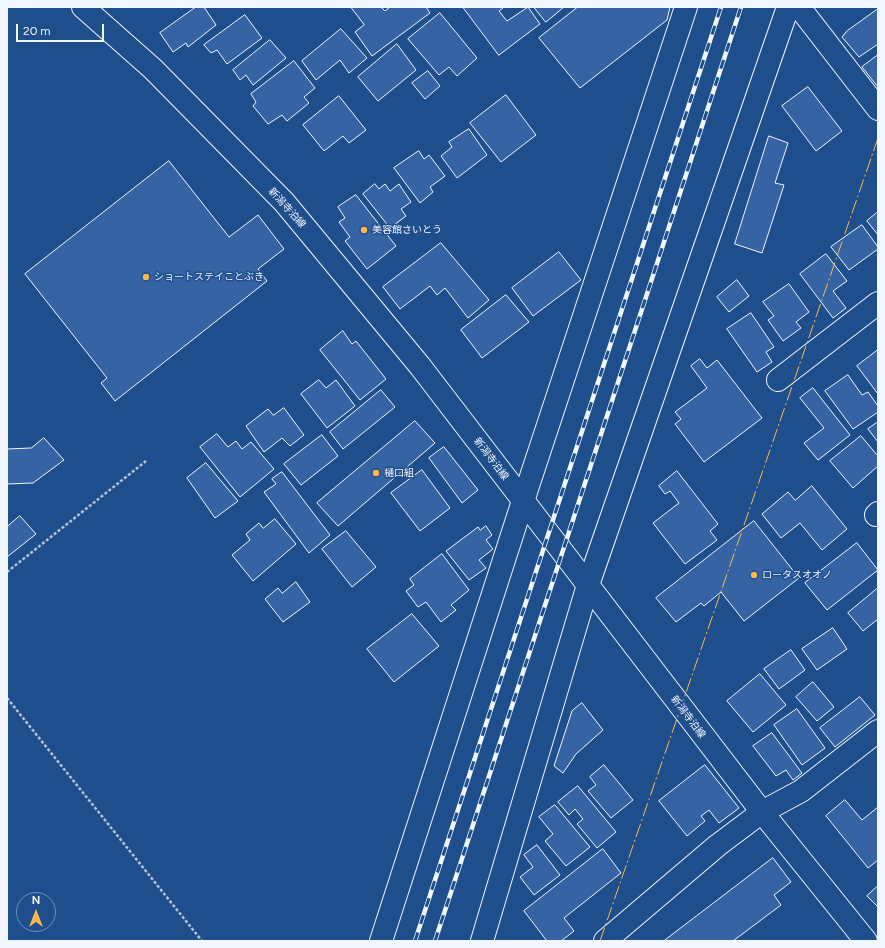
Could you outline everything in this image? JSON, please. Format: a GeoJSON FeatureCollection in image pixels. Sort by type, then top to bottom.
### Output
{"type":"FeatureCollection","features":[{"type":"Feature","properties":{"kind":"street","name":"新潟寺泊線"},"geometry":{"type":"LineString","coordinates":[[83,7],[153,69],[284,202],[420,366],[762,812],[866,941]]}},
{"type":"Feature","properties":{"kind":"street"},"geometry":{"type":"LineString","coordinates":[[380,941],[686,7]]}},
{"type":"Feature","properties":{"kind":"street"},"geometry":{"type":"LineString","coordinates":[[482,941],[588,586],[788,7]]}},
{"type":"Feature","properties":{"kind":"street"},"geometry":{"type":"LineString","coordinates":[[799,7],[878,108]]}},
{"type":"Feature","properties":{"kind":"street"},"geometry":{"type":"LineString","coordinates":[[778,380],[878,303]]}},
{"type":"Feature","properties":{"kind":"street"},"geometry":{"type":"LineString","coordinates":[[605,941],[718,845],[762,812],[801,791],[878,731]]}},
{"type":"Feature","properties":{"kind":"path"},"geometry":{"type":"LineString","coordinates":[[7,572],[146,461]]}},
{"type":"Feature","properties":{"kind":"path"},"geometry":{"type":"LineString","coordinates":[[7,698],[202,941]]}},
{"type":"Feature","properties":{"kind":"building"},"geometry":{"type":"Polygon","coordinates":[[[196,7],[204,7],[216,25],[188,47],[186,43],[173,52],[160,33],[196,7]]]}},
{"type":"Feature","properties":{"kind":"building"},"geometry":{"type":"Polygon","coordinates":[[[351,7],[381,7],[385,11],[390,7],[426,7],[430,13],[372,56],[355,32],[364,25],[351,7]]]}},
{"type":"Feature","properties":{"kind":"building"},"geometry":{"type":"Polygon","coordinates":[[[463,7],[502,7],[503,8],[499,11],[507,21],[528,7],[540,24],[499,55],[463,7]]]}},
{"type":"Feature","properties":{"kind":"building"},"geometry":{"type":"Polygon","coordinates":[[[534,7],[564,7],[546,22],[534,7]]]}},
{"type":"Feature","properties":{"kind":"building"},"geometry":{"type":"Polygon","coordinates":[[[578,7],[670,7],[667,20],[580,88],[539,38],[578,7]]]}},
{"type":"Feature","properties":{"kind":"building"},"geometry":{"type":"Polygon","coordinates":[[[878,9],[878,44],[859,57],[842,37],[847,31],[878,9]]]}},
{"type":"Feature","properties":{"kind":"building"},"geometry":{"type":"Polygon","coordinates":[[[440,13],[477,58],[457,76],[449,67],[439,75],[408,39],[440,13]]]}},
{"type":"Feature","properties":{"kind":"building"},"geometry":{"type":"Polygon","coordinates":[[[245,15],[262,38],[227,64],[217,50],[211,53],[204,45],[245,15]]]}},
{"type":"Feature","properties":{"kind":"building"},"geometry":{"type":"Polygon","coordinates":[[[341,29],[367,58],[349,73],[340,60],[316,80],[302,61],[341,29]]]}},
{"type":"Feature","properties":{"kind":"building"},"geometry":{"type":"Polygon","coordinates":[[[270,40],[286,58],[253,85],[246,75],[240,80],[233,70],[270,40]]]}},
{"type":"Feature","properties":{"kind":"building"},"geometry":{"type":"Polygon","coordinates":[[[397,44],[416,70],[378,101],[358,77],[397,44]]]}},
{"type":"Feature","properties":{"kind":"building"},"geometry":{"type":"Polygon","coordinates":[[[878,55],[878,87],[862,67],[878,55]]]}},
{"type":"Feature","properties":{"kind":"building"},"geometry":{"type":"Polygon","coordinates":[[[294,61],[315,88],[304,97],[309,103],[287,121],[282,115],[268,124],[253,106],[256,102],[251,94],[294,61]]]}},
{"type":"Feature","properties":{"kind":"building"},"geometry":{"type":"Polygon","coordinates":[[[428,71],[440,86],[425,99],[412,83],[428,71]]]}},
{"type":"Feature","properties":{"kind":"building"},"geometry":{"type":"Polygon","coordinates":[[[808,87],[842,131],[816,151],[782,106],[808,87]]]}},
{"type":"Feature","properties":{"kind":"building"},"geometry":{"type":"Polygon","coordinates":[[[506,95],[536,135],[501,162],[470,123],[506,95]]]}},
{"type":"Feature","properties":{"kind":"building"},"geometry":{"type":"Polygon","coordinates":[[[339,96],[366,130],[349,143],[343,136],[324,151],[303,125],[339,96]]]}},
{"type":"Feature","properties":{"kind":"building"},"geometry":{"type":"Polygon","coordinates":[[[469,129],[487,155],[457,178],[441,156],[452,147],[449,142],[469,129]]]}},
{"type":"Feature","properties":{"kind":"building"},"geometry":{"type":"Polygon","coordinates":[[[769,136],[788,143],[775,183],[784,185],[762,253],[735,244],[769,136]]]}},
{"type":"Feature","properties":{"kind":"building"},"geometry":{"type":"Polygon","coordinates":[[[419,151],[424,159],[429,155],[445,176],[430,187],[433,192],[420,203],[394,168],[419,151]]]}},
{"type":"Feature","properties":{"kind":"building","name":"ショートステイことぶき"},"geometry":{"type":"Polygon","coordinates":[[[169,161],[229,237],[258,215],[284,249],[258,269],[267,281],[115,401],[101,383],[107,378],[25,274],[169,161]]]}},
{"type":"Feature","properties":{"kind":"building"},"geometry":{"type":"Polygon","coordinates":[[[375,184],[379,189],[385,184],[390,191],[399,184],[411,202],[401,209],[406,216],[390,228],[363,194],[375,184]]]}},
{"type":"Feature","properties":{"kind":"building","name":"美容館さいとう"},"geometry":{"type":"Polygon","coordinates":[[[356,195],[396,246],[367,269],[345,241],[350,237],[339,222],[345,218],[338,207],[356,195]]]}},
{"type":"Feature","properties":{"kind":"building"},"geometry":{"type":"Polygon","coordinates":[[[878,212],[878,235],[867,221],[878,212]]]}},
{"type":"Feature","properties":{"kind":"building"},"geometry":{"type":"Polygon","coordinates":[[[862,225],[878,249],[849,270],[831,247],[862,225]]]}},
{"type":"Feature","properties":{"kind":"building"},"geometry":{"type":"Polygon","coordinates":[[[441,243],[489,300],[468,318],[445,288],[437,295],[430,286],[400,309],[383,287],[441,243]]]}},
{"type":"Feature","properties":{"kind":"building"},"geometry":{"type":"Polygon","coordinates":[[[559,252],[581,280],[533,316],[512,288],[559,252]]]}},
{"type":"Feature","properties":{"kind":"building"},"geometry":{"type":"Polygon","coordinates":[[[826,254],[847,281],[833,291],[846,308],[833,318],[800,274],[826,254]]]}},
{"type":"Feature","properties":{"kind":"building"},"geometry":{"type":"Polygon","coordinates":[[[737,280],[749,296],[729,312],[717,297],[737,280]]]}},
{"type":"Feature","properties":{"kind":"building"},"geometry":{"type":"Polygon","coordinates":[[[789,284],[809,312],[796,322],[801,328],[783,341],[768,320],[774,316],[763,302],[789,284]]]}},
{"type":"Feature","properties":{"kind":"building"},"geometry":{"type":"Polygon","coordinates":[[[506,295],[529,322],[482,358],[461,330],[506,295]]]}},
{"type":"Feature","properties":{"kind":"building"},"geometry":{"type":"Polygon","coordinates":[[[751,313],[774,347],[766,352],[772,362],[757,372],[727,329],[751,313]]]}},
{"type":"Feature","properties":{"kind":"building"},"geometry":{"type":"Polygon","coordinates":[[[343,331],[352,344],[356,341],[386,379],[360,400],[320,350],[343,331]]]}},
{"type":"Feature","properties":{"kind":"building"},"geometry":{"type":"Polygon","coordinates":[[[878,350],[878,394],[857,366],[878,350]]]}},
{"type":"Feature","properties":{"kind":"building"},"geometry":{"type":"Polygon","coordinates":[[[700,359],[707,368],[717,360],[762,418],[704,462],[675,424],[681,419],[675,412],[707,388],[691,366],[700,359]]]}},
{"type":"Feature","properties":{"kind":"building"},"geometry":{"type":"Polygon","coordinates":[[[848,375],[862,395],[868,392],[878,406],[878,412],[853,429],[825,391],[848,375]]]}},
{"type":"Feature","properties":{"kind":"building"},"geometry":{"type":"Polygon","coordinates":[[[319,380],[326,388],[336,380],[355,406],[327,428],[301,394],[319,380]]]}},
{"type":"Feature","properties":{"kind":"building"},"geometry":{"type":"Polygon","coordinates":[[[813,388],[850,435],[818,460],[804,443],[824,428],[800,398],[813,388]]]}},
{"type":"Feature","properties":{"kind":"building"},"geometry":{"type":"Polygon","coordinates":[[[381,390],[395,407],[343,449],[330,432],[381,390]]]}},
{"type":"Feature","properties":{"kind":"building"},"geometry":{"type":"Polygon","coordinates":[[[284,408],[304,435],[290,446],[282,438],[264,452],[246,426],[268,409],[273,415],[284,408]]]}},
{"type":"Feature","properties":{"kind":"building","name":"樋口組"},"geometry":{"type":"Polygon","coordinates":[[[415,421],[435,443],[338,526],[317,503],[415,421]]]}},
{"type":"Feature","properties":{"kind":"building"},"geometry":{"type":"Polygon","coordinates":[[[878,422],[878,442],[868,429],[878,422]]]}},
{"type":"Feature","properties":{"kind":"building"},"geometry":{"type":"Polygon","coordinates":[[[217,434],[228,447],[236,441],[242,449],[251,442],[274,469],[240,497],[200,447],[217,434]]]}},
{"type":"Feature","properties":{"kind":"building"},"geometry":{"type":"Polygon","coordinates":[[[322,435],[338,456],[301,485],[284,464],[322,435]]]}},
{"type":"Feature","properties":{"kind":"building"},"geometry":{"type":"Polygon","coordinates":[[[861,436],[878,456],[878,466],[853,488],[830,461],[861,436]]]}},
{"type":"Feature","properties":{"kind":"building"},"geometry":{"type":"Polygon","coordinates":[[[44,438],[64,460],[33,483],[7,484],[7,449],[31,448],[44,438]]]}},
{"type":"Feature","properties":{"kind":"building"},"geometry":{"type":"Polygon","coordinates":[[[444,447],[478,490],[462,503],[429,458],[444,447]]]}},
{"type":"Feature","properties":{"kind":"building"},"geometry":{"type":"Polygon","coordinates":[[[206,463],[238,501],[215,518],[187,478],[206,463]]]}},
{"type":"Feature","properties":{"kind":"building"},"geometry":{"type":"Polygon","coordinates":[[[422,470],[450,508],[420,531],[391,493],[422,470]]]}},
{"type":"Feature","properties":{"kind":"building"},"geometry":{"type":"Polygon","coordinates":[[[677,471],[718,524],[710,531],[717,540],[685,564],[653,523],[679,503],[670,491],[665,494],[659,486],[677,471]]]}},
{"type":"Feature","properties":{"kind":"building"},"geometry":{"type":"Polygon","coordinates":[[[282,472],[330,535],[309,553],[264,492],[276,484],[272,479],[282,472]]]}},
{"type":"Feature","properties":{"kind":"building"},"geometry":{"type":"Polygon","coordinates":[[[812,486],[847,529],[822,550],[800,523],[781,538],[762,514],[788,492],[795,500],[812,486]]]}},
{"type":"Feature","properties":{"kind":"building"},"geometry":{"type":"Polygon","coordinates":[[[20,516],[36,534],[7,557],[7,527],[20,516]]]}},
{"type":"Feature","properties":{"kind":"building"},"geometry":{"type":"Polygon","coordinates":[[[275,519],[296,544],[253,581],[232,555],[250,540],[246,534],[259,523],[263,528],[275,519]]]}},
{"type":"Feature","properties":{"kind":"building"},"geometry":{"type":"Polygon","coordinates":[[[754,521],[799,578],[744,621],[721,592],[704,606],[701,603],[676,622],[656,598],[754,521]]]}},
{"type":"Feature","properties":{"kind":"building"},"geometry":{"type":"Polygon","coordinates":[[[486,526],[492,535],[486,540],[493,549],[479,560],[486,568],[469,580],[446,551],[478,527],[480,530],[486,526]]]}},
{"type":"Feature","properties":{"kind":"building"},"geometry":{"type":"Polygon","coordinates":[[[346,531],[376,567],[352,587],[322,549],[346,531]]]}},
{"type":"Feature","properties":{"kind":"building"},"geometry":{"type":"Polygon","coordinates":[[[857,543],[878,570],[827,610],[805,583],[857,543]]]}},
{"type":"Feature","properties":{"kind":"building"},"geometry":{"type":"Polygon","coordinates":[[[442,554],[469,590],[451,605],[456,610],[441,622],[426,602],[418,607],[406,591],[414,585],[410,579],[442,554]]]}},
{"type":"Feature","properties":{"kind":"building"},"geometry":{"type":"Polygon","coordinates":[[[296,582],[310,602],[283,622],[265,599],[278,588],[282,593],[296,582]]]}},
{"type":"Feature","properties":{"kind":"building"},"geometry":{"type":"Polygon","coordinates":[[[878,588],[878,619],[863,631],[848,613],[878,588]]]}},
{"type":"Feature","properties":{"kind":"building"},"geometry":{"type":"Polygon","coordinates":[[[412,614],[439,646],[394,682],[367,649],[412,614]]]}},
{"type":"Feature","properties":{"kind":"building"},"geometry":{"type":"Polygon","coordinates":[[[833,628],[847,649],[817,670],[802,649],[833,628]]]}},
{"type":"Feature","properties":{"kind":"building"},"geometry":{"type":"Polygon","coordinates":[[[791,650],[805,670],[779,689],[764,669],[791,650]]]}},
{"type":"Feature","properties":{"kind":"building"},"geometry":{"type":"Polygon","coordinates":[[[760,674],[786,705],[753,732],[727,701],[760,674]]]}},
{"type":"Feature","properties":{"kind":"building"},"geometry":{"type":"Polygon","coordinates":[[[813,682],[834,707],[817,721],[796,697],[813,682]]]}},
{"type":"Feature","properties":{"kind":"building"},"geometry":{"type":"Polygon","coordinates":[[[860,697],[875,715],[835,747],[820,728],[860,697]]]}},
{"type":"Feature","properties":{"kind":"building"},"geometry":{"type":"Polygon","coordinates":[[[582,703],[603,730],[576,754],[563,773],[554,766],[572,711],[582,703]]]}},
{"type":"Feature","properties":{"kind":"building"},"geometry":{"type":"Polygon","coordinates":[[[797,709],[825,748],[802,765],[774,725],[797,709]]]}},
{"type":"Feature","properties":{"kind":"building"},"geometry":{"type":"Polygon","coordinates":[[[772,733],[802,773],[793,780],[786,770],[776,776],[753,746],[772,733]]]}},
{"type":"Feature","properties":{"kind":"building"},"geometry":{"type":"Polygon","coordinates":[[[604,765],[633,800],[611,818],[588,791],[596,785],[590,777],[604,765]]]}},
{"type":"Feature","properties":{"kind":"building"},"geometry":{"type":"Polygon","coordinates":[[[705,765],[739,808],[719,823],[709,810],[701,816],[705,821],[687,836],[659,801],[705,765]]]}},
{"type":"Feature","properties":{"kind":"building"},"geometry":{"type":"Polygon","coordinates":[[[578,786],[616,832],[597,848],[577,824],[583,819],[575,809],[569,815],[558,802],[578,786]]]}},
{"type":"Feature","properties":{"kind":"building"},"geometry":{"type":"Polygon","coordinates":[[[845,800],[862,820],[878,807],[878,860],[868,868],[826,816],[845,800]]]}},
{"type":"Feature","properties":{"kind":"building"},"geometry":{"type":"Polygon","coordinates":[[[555,805],[590,847],[566,866],[545,841],[553,834],[539,817],[555,805]]]}},
{"type":"Feature","properties":{"kind":"building"},"geometry":{"type":"Polygon","coordinates":[[[537,845],[560,875],[534,895],[520,877],[533,867],[524,855],[537,845]]]}},
{"type":"Feature","properties":{"kind":"building"},"geometry":{"type":"Polygon","coordinates":[[[603,849],[621,873],[564,918],[574,931],[561,941],[547,941],[524,911],[603,849]]]}},
{"type":"Feature","properties":{"kind":"building"},"geometry":{"type":"Polygon","coordinates":[[[773,858],[791,882],[774,895],[781,905],[733,941],[664,941],[773,858]]]}},
{"type":"Feature","properties":{"kind":"building"},"geometry":{"type":"Polygon","coordinates":[[[878,886],[878,907],[867,896],[878,886]]]}},
{"type":"Feature","properties":{"kind":"railway"},"geometry":{"type":"LineString","coordinates":[[415,941],[721,7]]}},
{"type":"Feature","properties":{"kind":"railway"},"geometry":{"type":"LineString","coordinates":[[435,941],[741,7]]}},
{"type":"Feature","properties":{"kind":"power"},"geometry":{"type":"LineString","coordinates":[[600,941],[878,138]]}},
{"type":"Feature","properties":{"kind":"place","name":"美容館さいとう"},"geometry":{"type":"Point","coordinates":[364,230]}},
{"type":"Feature","properties":{"kind":"place","name":"ショートステイことぶき"},"geometry":{"type":"Point","coordinates":[146,277]}},
{"type":"Feature","properties":{"kind":"place","name":"樋口組"},"geometry":{"type":"Point","coordinates":[376,473]}},
{"type":"Feature","properties":{"kind":"place","name":"ロータスオオノ"},"geometry":{"type":"Point","coordinates":[754,575]}}]}
